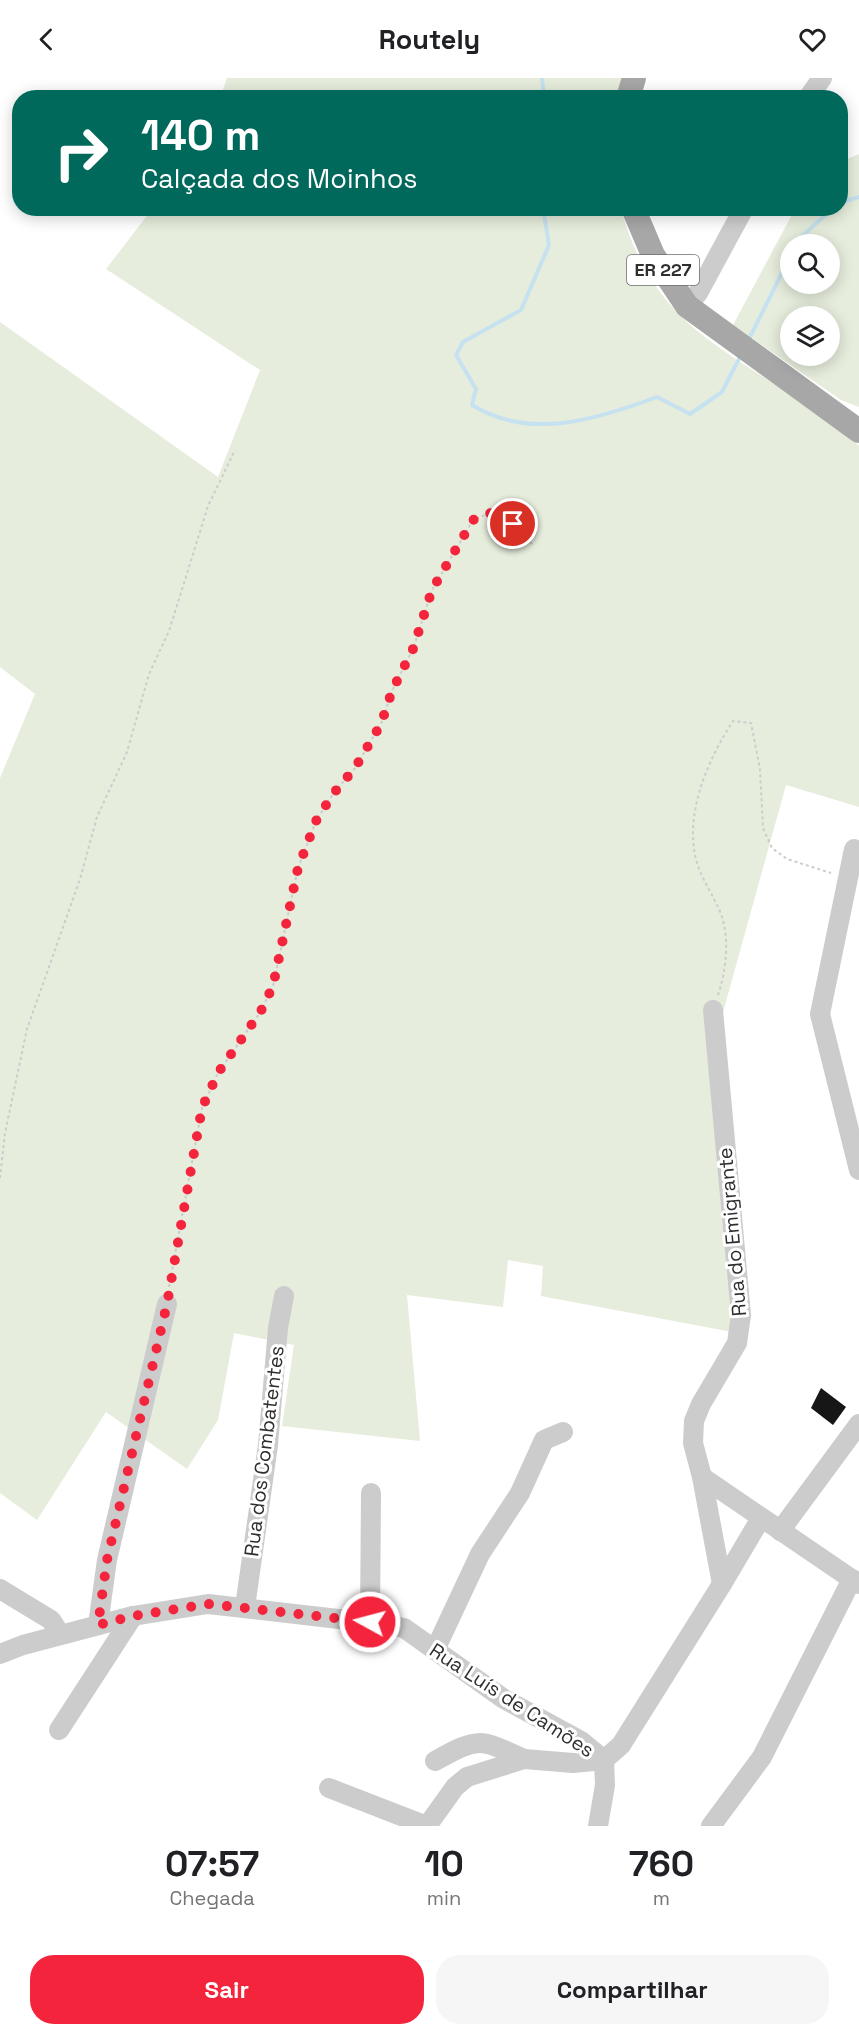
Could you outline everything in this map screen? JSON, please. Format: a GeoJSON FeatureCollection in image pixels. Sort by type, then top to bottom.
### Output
{"type":"FeatureCollection","features":[{"type":"Feature","properties":{"kind":"main road","name":"ER 227"},"geometry":{"type":"LineString","coordinates":[[636,216],[653,255],[687,306],[859,431]]}},
{"type":"Feature","properties":{"kind":"street"},"geometry":{"type":"LineString","coordinates":[[687,306],[698,292],[740,216]]}},
{"type":"Feature","properties":{"kind":"street"},"geometry":{"type":"LineString","coordinates":[[854,849],[820,1014],[859,1170]]}},
{"type":"Feature","properties":{"kind":"street","name":"Rua do Emigrante"},"geometry":{"type":"LineString","coordinates":[[713,1010],[741,1316],[737,1342],[701,1404],[694,1421],[693,1443],[722,1584]]}},
{"type":"Feature","properties":{"kind":"street","name":"Rua dos Combatentes"},"geometry":{"type":"LineString","coordinates":[[244,1607],[268,1444],[278,1328],[284,1296]]}},
{"type":"Feature","properties":{"kind":"street"},"geometry":{"type":"LineString","coordinates":[[98,1625],[107,1560],[167,1304]]}},
{"type":"Feature","properties":{"kind":"street"},"geometry":{"type":"LineString","coordinates":[[780,1531],[859,1424]]}},
{"type":"Feature","properties":{"kind":"street"},"geometry":{"type":"LineString","coordinates":[[435,1650],[480,1554],[520,1493],[544,1440],[563,1432]]}},
{"type":"Feature","properties":{"kind":"street"},"geometry":{"type":"LineString","coordinates":[[702,1478],[856,1582],[762,1757],[711,1826]]}},
{"type":"Feature","properties":{"kind":"street"},"geometry":{"type":"LineString","coordinates":[[370,1622],[371,1493]]}},
{"type":"Feature","properties":{"kind":"street"},"geometry":{"type":"LineString","coordinates":[[435,1761],[468,1743],[492,1744],[524,1759],[573,1763],[604,1760],[621,1745],[761,1518]]}},
{"type":"Feature","properties":{"kind":"street"},"geometry":{"type":"LineString","coordinates":[[0,1589],[51,1620],[60,1634]]}},
{"type":"Feature","properties":{"kind":"street","name":"Rua Luís de Camões"},"geometry":{"type":"LineString","coordinates":[[0,1654],[60,1634],[133,1616],[208,1604],[370,1622],[404,1628],[504,1699],[581,1741],[604,1760]]}},
{"type":"Feature","properties":{"kind":"street"},"geometry":{"type":"LineString","coordinates":[[59,1730],[133,1616]]}},
{"type":"Feature","properties":{"kind":"street"},"geometry":{"type":"LineString","coordinates":[[329,1788],[427,1826],[455,1787],[467,1777],[524,1759]]}},
{"type":"Feature","properties":{"kind":"street"},"geometry":{"type":"LineString","coordinates":[[598,1826],[605,1785],[604,1760]]}},
{"type":"Feature","properties":{"kind":"path"},"geometry":{"type":"LineString","coordinates":[[0,1178],[5,1133],[21,1064],[21,1049],[30,1018],[80,879],[98,817],[127,752],[149,674],[169,631],[208,506],[235,450]]}},
{"type":"Feature","properties":{"kind":"path"},"geometry":{"type":"LineString","coordinates":[[167,1304],[202,1108],[218,1073],[261,1011],[273,986],[298,868],[316,821],[333,794],[355,768],[381,724],[392,691],[413,649],[432,590],[473,520],[489,513],[504,516],[534,546]]}},
{"type":"Feature","properties":{"kind":"path"},"geometry":{"type":"LineString","coordinates":[[713,1010],[726,959],[722,916],[695,855],[694,815],[714,750],[733,721],[751,723],[760,769],[763,828],[772,848],[787,859],[849,877]]}},
{"type":"Feature","properties":{"kind":"green space"},"geometry":{"type":"Polygon","coordinates":[[[227,78],[632,78],[628,90],[223,90],[227,78]]]}},
{"type":"Feature","properties":{"kind":"green space"},"geometry":{"type":"Polygon","coordinates":[[[859,154],[859,407],[841,400],[792,366],[840,366],[840,306],[780,306],[780,358],[733,325],[780,237],[780,294],[840,294],[840,234],[782,234],[791,216],[848,216],[848,159],[859,154]]]}},
{"type":"Feature","properties":{"kind":"green space"},"geometry":{"type":"Polygon","coordinates":[[[623,216],[633,244],[647,273],[684,319],[732,356],[826,417],[859,446],[859,807],[786,785],[722,1016],[743,1334],[541,1296],[543,1266],[508,1260],[503,1307],[407,1295],[420,1441],[282,1426],[294,1345],[234,1333],[218,1420],[187,1469],[106,1412],[37,1520],[0,1493],[0,778],[35,694],[0,667],[0,322],[218,477],[260,370],[106,269],[146,217],[623,216]]]}},
{"type":"Feature","properties":{"kind":"building"},"geometry":{"type":"Polygon","coordinates":[[[821,1388],[846,1407],[833,1425],[811,1408],[821,1388]]]}},
{"type":"Feature","properties":{"kind":"waterway"},"geometry":{"type":"LineString","coordinates":[[542,78],[543,90]]}},
{"type":"Feature","properties":{"kind":"waterway"},"geometry":{"type":"LineString","coordinates":[[848,200],[859,197]]}},
{"type":"Feature","properties":{"kind":"waterway"},"geometry":{"type":"LineString","coordinates":[[544,216],[549,245],[521,310],[463,342],[456,355],[476,389],[472,405],[494,416],[517,422],[540,424],[588,419],[657,397],[690,414],[722,392],[740,357]]}},
{"type":"Feature","properties":{"kind":"waterway"},"geometry":{"type":"LineString","coordinates":[[804,234],[824,216]]}},
{"type":"Feature","properties":{"kind":"waterway"},"geometry":{"type":"LineString","coordinates":[[749,339],[780,277]]}},
{"type":"Feature","properties":{"kind":"route"},"geometry":{"type":"LineString","coordinates":[[370,1622],[208,1604],[133,1616],[98,1625],[107,1560],[167,1304],[202,1108],[218,1073],[261,1011],[273,986],[298,868],[316,821],[333,794],[355,768],[381,724],[392,691],[413,649],[432,590],[473,520],[489,513],[504,516],[513,524]]}}]}
